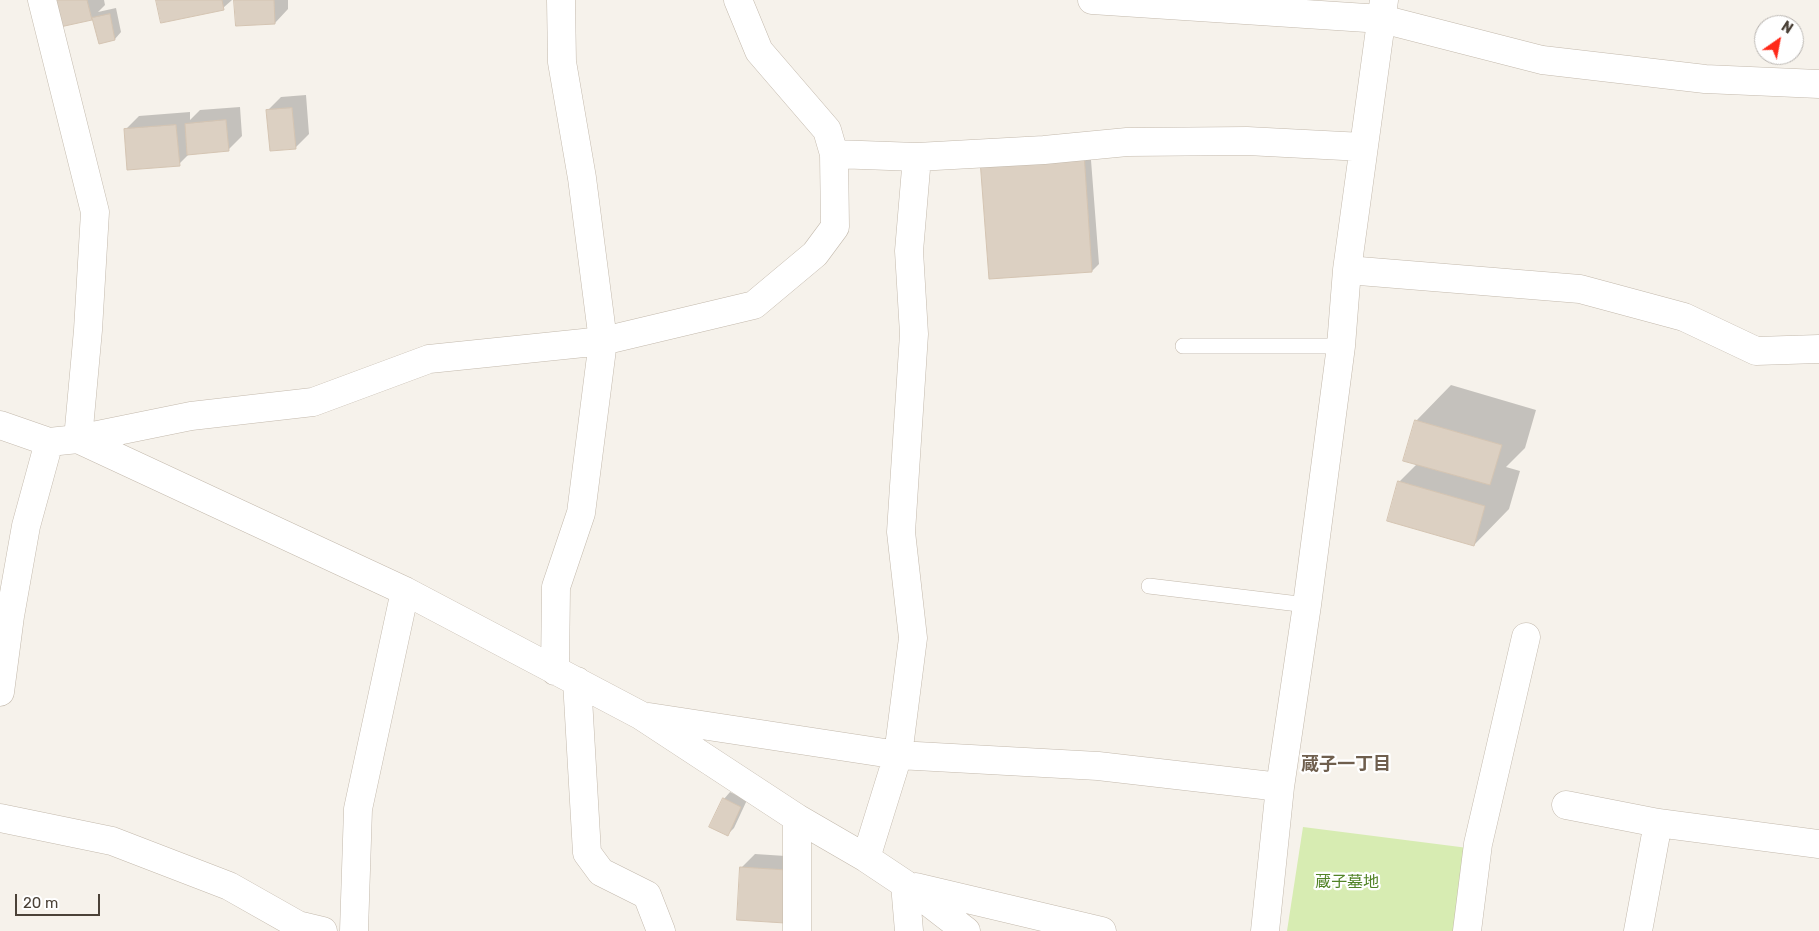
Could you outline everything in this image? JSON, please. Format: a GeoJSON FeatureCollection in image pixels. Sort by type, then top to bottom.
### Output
{"type":"FeatureCollection","features":[{"type":"Feature","properties":{"kind":"street"},"geometry":{"type":"LineString","coordinates":[[42,0],[95,212],[88,330],[78,440]]}},
{"type":"Feature","properties":{"kind":"street"},"geometry":{"type":"LineString","coordinates":[[561,0],[562,62],[582,178],[602,341],[582,513],[556,587],[586,853],[601,872],[647,895],[661,931]]}},
{"type":"Feature","properties":{"kind":"street"},"geometry":{"type":"LineString","coordinates":[[0,425],[50,442],[78,440],[191,416],[313,402],[429,359],[602,341],[754,305],[815,254],[835,227],[834,154],[827,130],[759,51],[738,0]]}},
{"type":"Feature","properties":{"kind":"street"},"geometry":{"type":"LineString","coordinates":[[1092,0],[1383,10],[1542,60],[1705,79],[1819,84]]}},
{"type":"Feature","properties":{"kind":"street"},"geometry":{"type":"LineString","coordinates":[[1264,931],[1280,786],[1341,346],[1347,270],[1383,10]]}},
{"type":"Feature","properties":{"kind":"street"},"geometry":{"type":"LineString","coordinates":[[834,154],[918,157],[1044,150],[1127,142],[1247,141],[1363,147]]}},
{"type":"Feature","properties":{"kind":"street"},"geometry":{"type":"LineString","coordinates":[[866,858],[898,755],[913,638],[901,532],[914,334],[909,252],[918,157]]}},
{"type":"Feature","properties":{"kind":"street"},"geometry":{"type":"LineString","coordinates":[[1347,270],[1580,289],[1684,317],[1756,351],[1819,349]]}},
{"type":"Feature","properties":{"kind":"street"},"geometry":{"type":"LineString","coordinates":[[78,440],[405,590],[640,715],[796,818],[866,858],[905,884],[966,931]]}},
{"type":"Feature","properties":{"kind":"street"},"geometry":{"type":"LineString","coordinates":[[0,692],[10,616],[26,526],[50,442]]}},
{"type":"Feature","properties":{"kind":"street"},"geometry":{"type":"LineString","coordinates":[[354,931],[358,809],[405,590]]}},
{"type":"Feature","properties":{"kind":"street"},"geometry":{"type":"LineString","coordinates":[[1467,931],[1478,844],[1526,637]]}},
{"type":"Feature","properties":{"kind":"street"},"geometry":{"type":"LineString","coordinates":[[640,715],[898,755],[1098,766],[1280,786]]}},
{"type":"Feature","properties":{"kind":"street"},"geometry":{"type":"LineString","coordinates":[[1566,805],[1658,823],[1819,844]]}},
{"type":"Feature","properties":{"kind":"street"},"geometry":{"type":"LineString","coordinates":[[0,818],[112,841],[230,886],[298,925],[323,931]]}},
{"type":"Feature","properties":{"kind":"street"},"geometry":{"type":"LineString","coordinates":[[796,818],[797,931]]}},
{"type":"Feature","properties":{"kind":"street"},"geometry":{"type":"LineString","coordinates":[[1638,931],[1658,823]]}},
{"type":"Feature","properties":{"kind":"street"},"geometry":{"type":"LineString","coordinates":[[905,884],[909,931]]}},
{"type":"Feature","properties":{"kind":"street"},"geometry":{"type":"LineString","coordinates":[[905,884],[1102,931]]}},
{"type":"Feature","properties":{"kind":"lane"},"geometry":{"type":"LineString","coordinates":[[1183,346],[1341,346]]}},
{"type":"Feature","properties":{"kind":"lane"},"geometry":{"type":"LineString","coordinates":[[1149,586],[1306,605]]}},
{"type":"Feature","properties":{"kind":"green space","name":"蔵子墓地"},"geometry":{"type":"Polygon","coordinates":[[[1303,827],[1468,848],[1457,931],[1287,931],[1303,827]]]}},
{"type":"Feature","properties":{"kind":"building"},"geometry":{"type":"Polygon","coordinates":[[[54,0],[87,0],[92,20],[60,27],[54,0]]]}},
{"type":"Feature","properties":{"kind":"building"},"geometry":{"type":"Polygon","coordinates":[[[156,0],[222,0],[224,10],[161,23],[156,0]]]}},
{"type":"Feature","properties":{"kind":"building"},"geometry":{"type":"Polygon","coordinates":[[[234,0],[274,0],[275,24],[236,26],[234,0]]]}},
{"type":"Feature","properties":{"kind":"building"},"geometry":{"type":"Polygon","coordinates":[[[110,14],[115,40],[99,44],[92,18],[110,14]]]}},
{"type":"Feature","properties":{"kind":"building"},"geometry":{"type":"Polygon","coordinates":[[[292,108],[296,149],[270,151],[266,110],[292,108]]]}},
{"type":"Feature","properties":{"kind":"building"},"geometry":{"type":"Polygon","coordinates":[[[226,120],[229,151],[187,155],[185,124],[226,120]]]}},
{"type":"Feature","properties":{"kind":"building"},"geometry":{"type":"Polygon","coordinates":[[[176,125],[180,166],[127,170],[124,129],[176,125]]]}},
{"type":"Feature","properties":{"kind":"building"},"geometry":{"type":"Polygon","coordinates":[[[1084,153],[1092,272],[989,279],[980,160],[1084,153]]]}},
{"type":"Feature","properties":{"kind":"building"},"geometry":{"type":"Polygon","coordinates":[[[1415,420],[1502,445],[1490,485],[1403,461],[1415,420]]]}},
{"type":"Feature","properties":{"kind":"building"},"geometry":{"type":"Polygon","coordinates":[[[1398,481],[1485,506],[1474,546],[1387,521],[1398,481]]]}},
{"type":"Feature","properties":{"kind":"building"},"geometry":{"type":"Polygon","coordinates":[[[723,798],[741,807],[728,836],[709,827],[723,798]]]}},
{"type":"Feature","properties":{"kind":"building"},"geometry":{"type":"Polygon","coordinates":[[[740,867],[787,870],[785,923],[737,920],[740,867]]]}},
{"type":"Feature","properties":{"kind":"district","name":"蔵子一丁目"},"geometry":{"type":"Point","coordinates":[1346,765]}}]}
